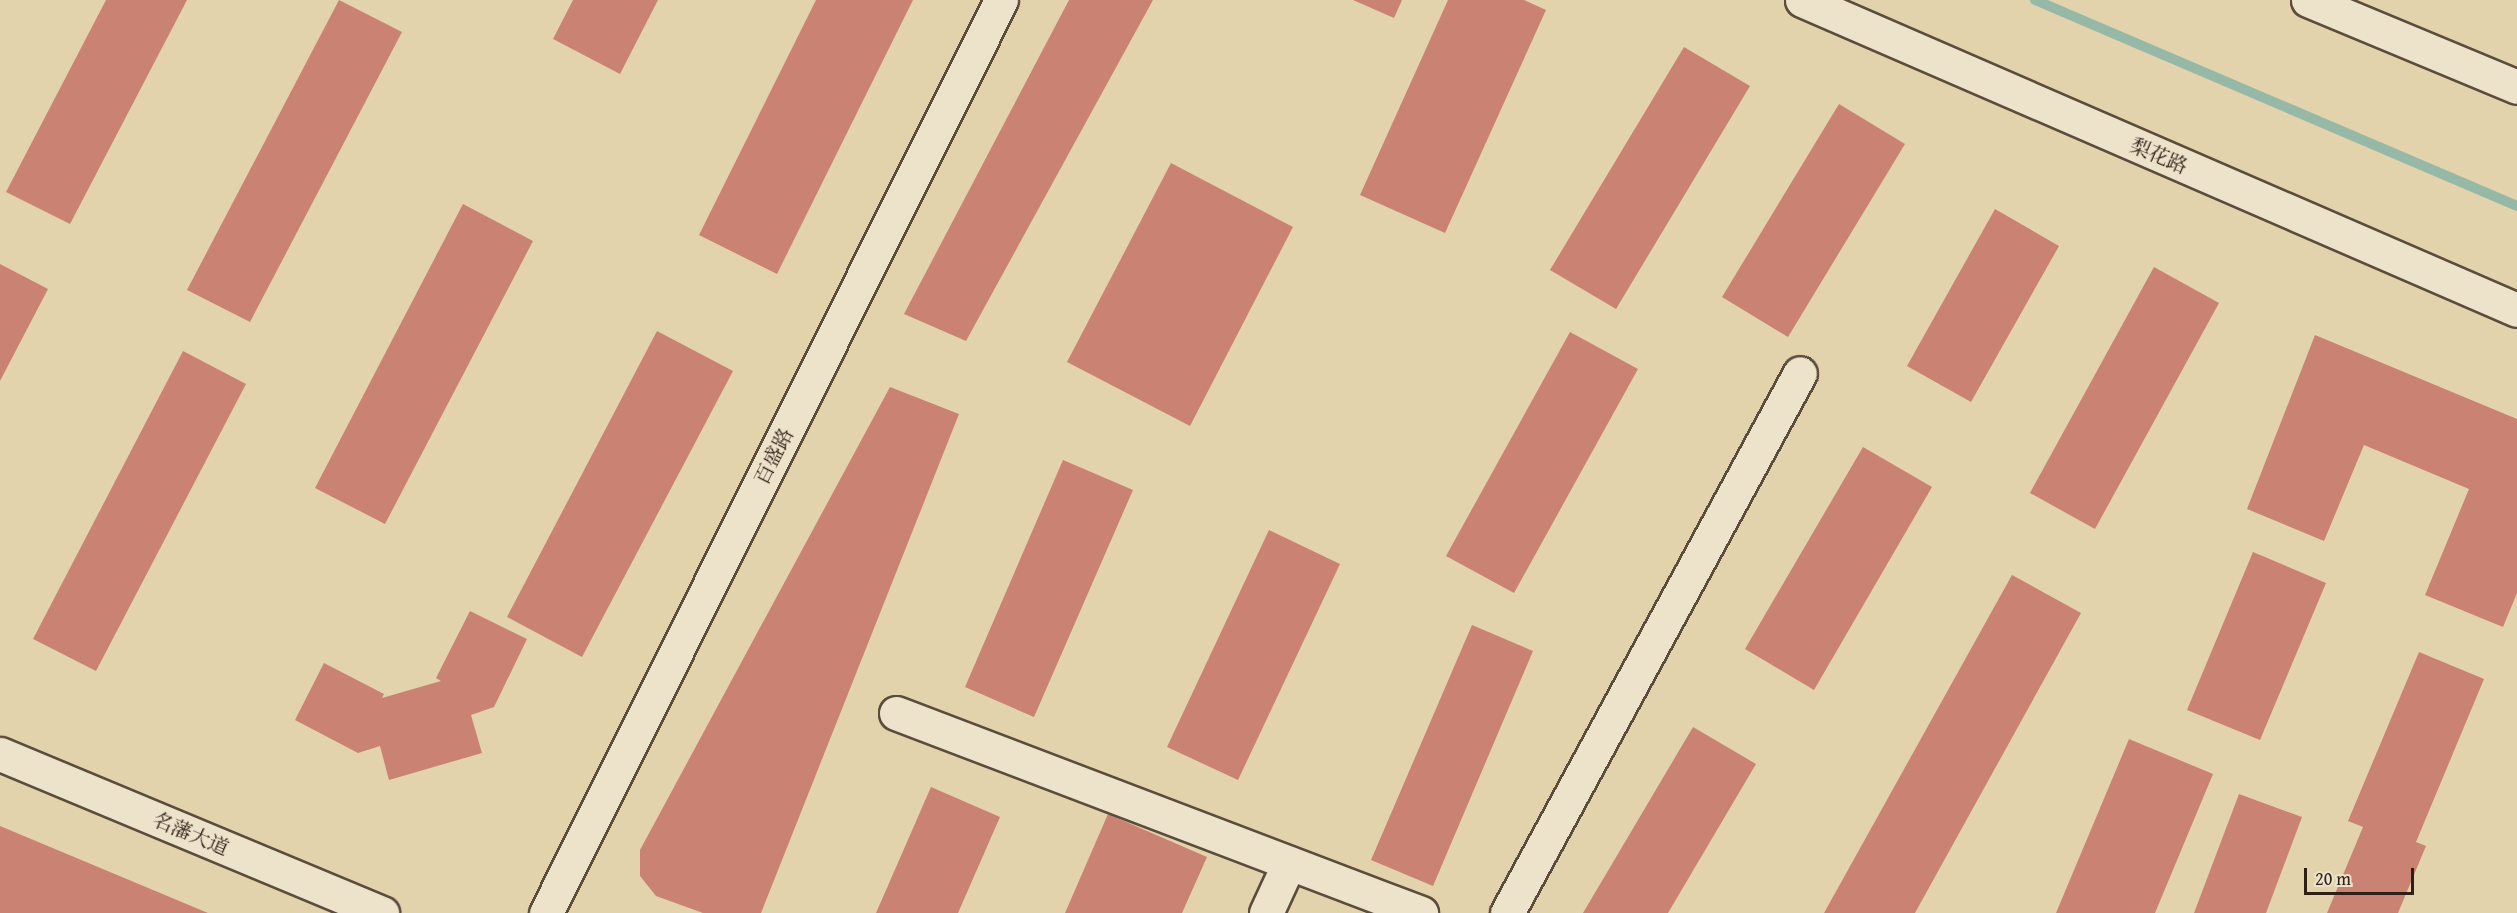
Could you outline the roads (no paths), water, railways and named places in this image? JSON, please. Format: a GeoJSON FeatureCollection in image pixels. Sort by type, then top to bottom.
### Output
{"type":"FeatureCollection","features":[{"type":"Feature","properties":{"kind":"street","name":"百盛路"},"geometry":{"type":"LineString","coordinates":[[546,913],[1001,0]]}},
{"type":"Feature","properties":{"kind":"street","name":"梨花路"},"geometry":{"type":"LineString","coordinates":[[1802,0],[2517,310]]}},
{"type":"Feature","properties":{"kind":"street"},"geometry":{"type":"LineString","coordinates":[[2308,0],[2517,87]]}},
{"type":"Feature","properties":{"kind":"street"},"geometry":{"type":"LineString","coordinates":[[1507,913],[1800,373]]}},
{"type":"Feature","properties":{"kind":"street"},"geometry":{"type":"LineString","coordinates":[[896,713],[1421,913]]}},
{"type":"Feature","properties":{"kind":"street","name":"名藩大道"},"geometry":{"type":"LineString","coordinates":[[0,754],[382,913]]}},
{"type":"Feature","properties":{"kind":"street"},"geometry":{"type":"LineString","coordinates":[[1266,913],[1289,863]]}},
{"type":"Feature","properties":{"kind":"waterway"},"geometry":{"type":"LineString","coordinates":[[2035,0],[2517,206]]}}]}
